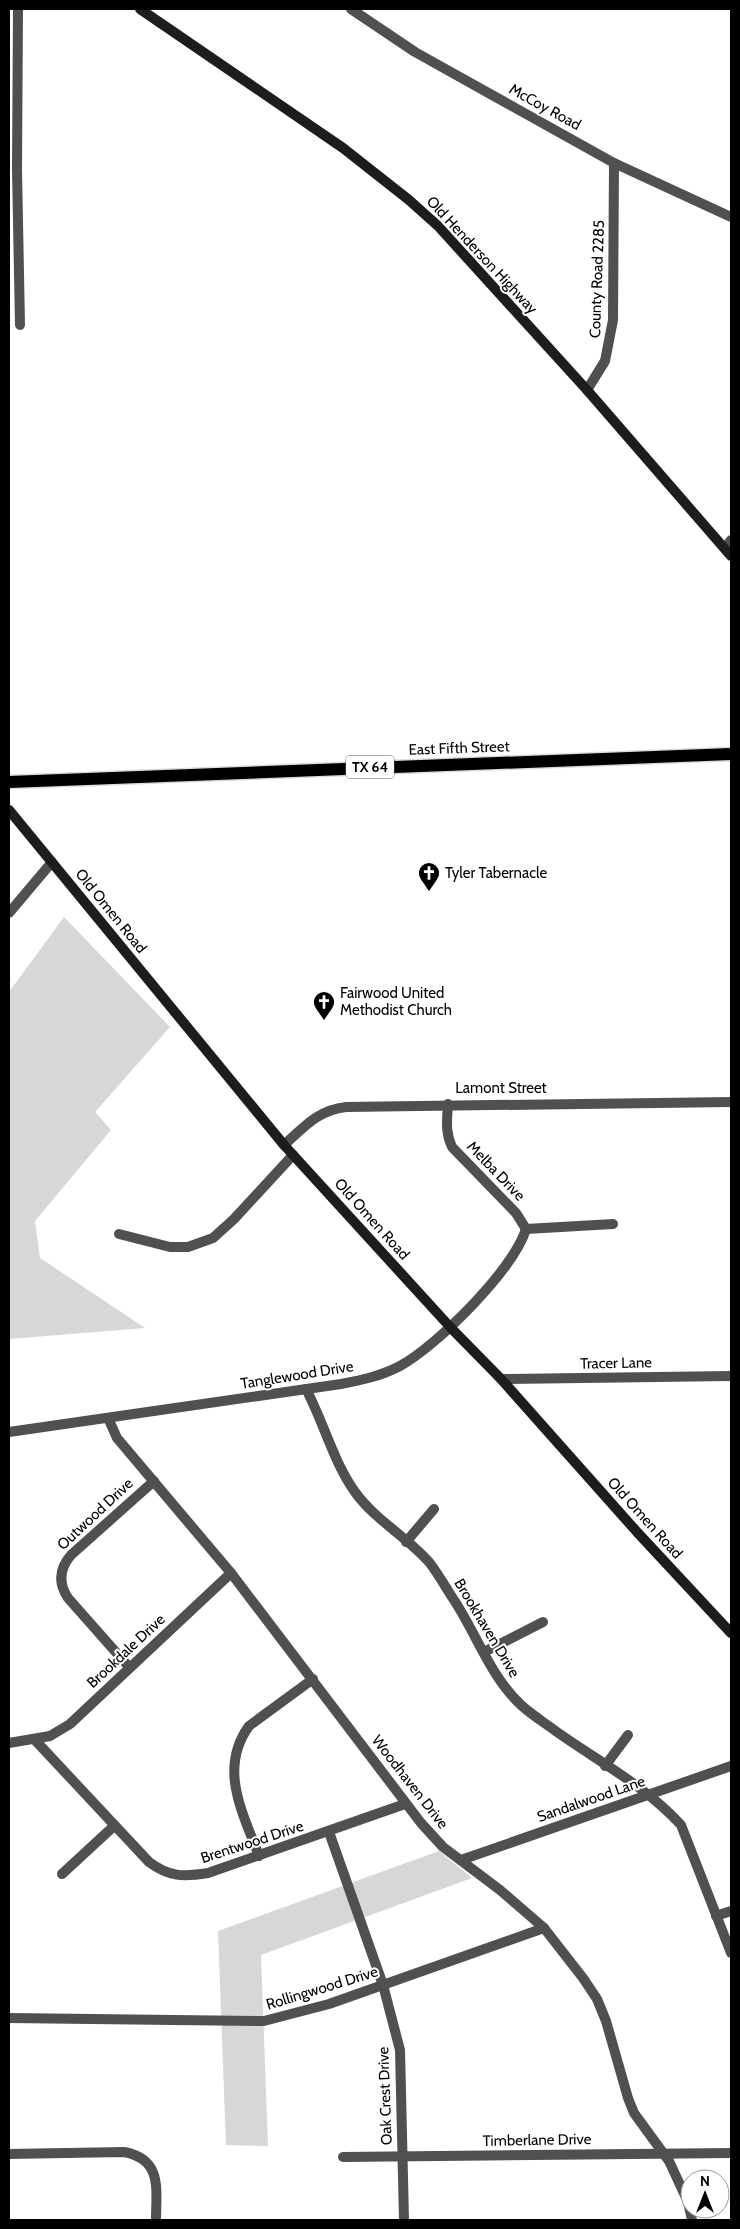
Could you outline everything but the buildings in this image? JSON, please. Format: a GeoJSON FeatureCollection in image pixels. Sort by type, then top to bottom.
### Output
{"type":"FeatureCollection","features":[{"type":"Feature","properties":{"kind":"main road","name":"East Fifth Street"},"geometry":{"type":"LineString","coordinates":[[9,782],[731,754]]}},
{"type":"Feature","properties":{"kind":"street"},"geometry":{"type":"LineString","coordinates":[[18,9],[13,168],[20,325]]}},
{"type":"Feature","properties":{"kind":"street","name":"Old Henderson Highway"},"geometry":{"type":"LineString","coordinates":[[140,9],[343,148],[409,200],[438,226],[729,548]]}},
{"type":"Feature","properties":{"kind":"street","name":"McCoy Road"},"geometry":{"type":"LineString","coordinates":[[351,9],[415,52],[614,163],[731,218]]}},
{"type":"Feature","properties":{"kind":"street","name":"County Road 2285"},"geometry":{"type":"LineString","coordinates":[[587,390],[605,360],[613,320],[614,163]]}},
{"type":"Feature","properties":{"kind":"street","name":"Old Omen Road"},"geometry":{"type":"LineString","coordinates":[[9,810],[284,1145],[731,1633]]}},
{"type":"Feature","properties":{"kind":"street"},"geometry":{"type":"LineString","coordinates":[[9,913],[52,862]]}},
{"type":"Feature","properties":{"kind":"street","name":"Lamont Street"},"geometry":{"type":"LineString","coordinates":[[284,1145],[321,1114],[331,1109],[448,1104],[731,1102]]}},
{"type":"Feature","properties":{"kind":"street","name":"Melba Drive"},"geometry":{"type":"LineString","coordinates":[[448,1104],[446,1127],[452,1147],[516,1213],[526,1229]]}},
{"type":"Feature","properties":{"kind":"street"},"geometry":{"type":"LineString","coordinates":[[118,1234],[170,1247],[188,1246],[213,1238],[234,1219],[293,1155]]}},
{"type":"Feature","properties":{"kind":"street"},"geometry":{"type":"LineString","coordinates":[[526,1229],[613,1224]]}},
{"type":"Feature","properties":{"kind":"street","name":"Tanglewood Drive"},"geometry":{"type":"LineString","coordinates":[[9,1432],[306,1390],[373,1378],[401,1365],[450,1328],[504,1268],[518,1249],[526,1229]]}},
{"type":"Feature","properties":{"kind":"street","name":"Tracer Lane"},"geometry":{"type":"LineString","coordinates":[[501,1380],[731,1376]]}},
{"type":"Feature","properties":{"kind":"street","name":"Brookhaven Drive"},"geometry":{"type":"LineString","coordinates":[[306,1390],[341,1467],[354,1490],[369,1509],[429,1562],[470,1625],[506,1689],[521,1705],[648,1795],[668,1811],[681,1825],[731,1954]]}},
{"type":"Feature","properties":{"kind":"street","name":"Woodhaven Drive"},"geometry":{"type":"LineString","coordinates":[[108,1418],[117,1438],[231,1573],[313,1679],[405,1804],[443,1847],[544,1928],[583,1978],[597,1999],[606,2021],[631,2105],[669,2161],[688,2202],[692,2220]]}},
{"type":"Feature","properties":{"kind":"street","name":"Outwood Drive"},"geometry":{"type":"LineString","coordinates":[[129,1667],[68,1598],[60,1580],[62,1570],[71,1555],[154,1481]]}},
{"type":"Feature","properties":{"kind":"street"},"geometry":{"type":"LineString","coordinates":[[406,1542],[434,1509]]}},
{"type":"Feature","properties":{"kind":"street","name":"Brookdale Drive"},"geometry":{"type":"LineString","coordinates":[[34,1739],[50,1736],[70,1724],[231,1573]]}},
{"type":"Feature","properties":{"kind":"street"},"geometry":{"type":"LineString","coordinates":[[484,1652],[543,1622]]}},
{"type":"Feature","properties":{"kind":"street"},"geometry":{"type":"LineString","coordinates":[[259,1856],[238,1798],[233,1778],[234,1762],[242,1736],[249,1726],[313,1679]]}},
{"type":"Feature","properties":{"kind":"street"},"geometry":{"type":"LineString","coordinates":[[605,1766],[628,1735]]}},
{"type":"Feature","properties":{"kind":"street"},"geometry":{"type":"LineString","coordinates":[[9,1743],[34,1739]]}},
{"type":"Feature","properties":{"kind":"street","name":"Brentwood Drive"},"geometry":{"type":"LineString","coordinates":[[34,1739],[149,1862],[162,1872],[170,1874],[193,1875],[208,1873],[405,1804]]}},
{"type":"Feature","properties":{"kind":"street","name":"Sandalwood Lane"},"geometry":{"type":"LineString","coordinates":[[461,1860],[731,1766]]}},
{"type":"Feature","properties":{"kind":"street"},"geometry":{"type":"LineString","coordinates":[[62,1874],[114,1826]]}},
{"type":"Feature","properties":{"kind":"street","name":"Oak Crest Drive"},"geometry":{"type":"LineString","coordinates":[[329,1832],[383,1985],[400,2050],[404,2220]]}},
{"type":"Feature","properties":{"kind":"street"},"geometry":{"type":"LineString","coordinates":[[716,1916],[731,1911]]}},
{"type":"Feature","properties":{"kind":"street","name":"Rollingwood Drive"},"geometry":{"type":"LineString","coordinates":[[9,2018],[264,2021],[301,2013],[544,1928]]}},
{"type":"Feature","properties":{"kind":"street"},"geometry":{"type":"LineString","coordinates":[[9,2154],[124,2152],[136,2154],[152,2167],[156,2177],[156,2220]]}},
{"type":"Feature","properties":{"kind":"street","name":"Timberlane Drive"},"geometry":{"type":"LineString","coordinates":[[344,2157],[731,2153]]}},
{"type":"Feature","properties":{"kind":"shaded area"},"geometry":{"type":"Polygon","coordinates":[[[64,917],[170,1027],[95,1112],[111,1130],[35,1221],[40,1258],[145,1328],[9,1339],[9,992],[64,917]]]}},
{"type":"Feature","properties":{"kind":"shaded area"},"geometry":{"type":"Polygon","coordinates":[[[439,1851],[472,1878],[261,1955],[268,2146],[226,2145],[218,1931],[439,1851]]]}},
{"type":"Feature","properties":{"kind":"place","name":"Tyler Tabernacle"},"geometry":{"type":"Point","coordinates":[429,892]}},
{"type":"Feature","properties":{"kind":"place","name":"Fairwood United Methodist Church"},"geometry":{"type":"Point","coordinates":[324,1021]}}]}
